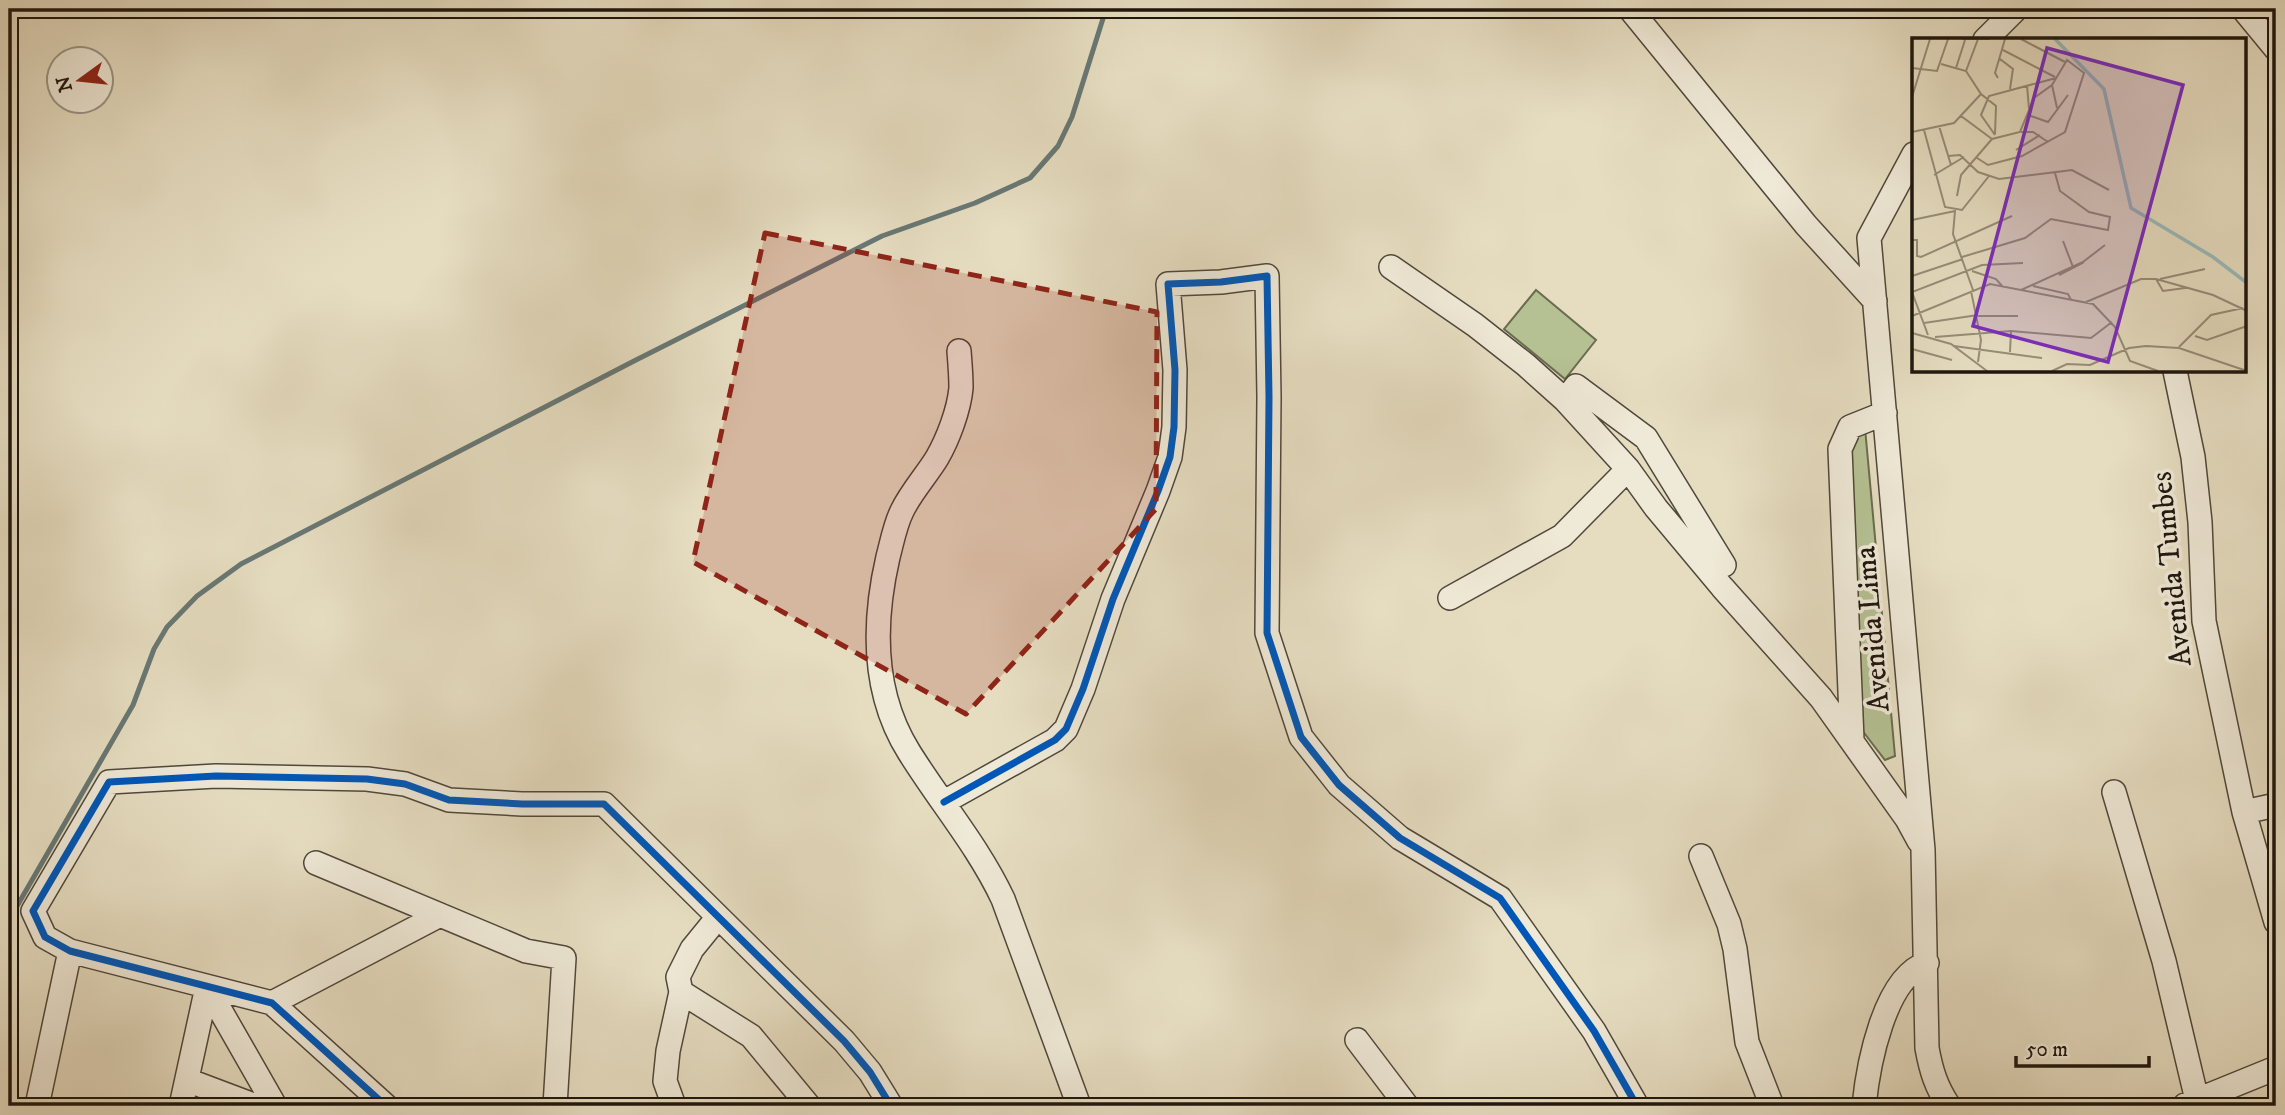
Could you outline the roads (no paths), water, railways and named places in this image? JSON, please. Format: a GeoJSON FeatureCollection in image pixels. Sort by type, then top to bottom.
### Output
{"type":"FeatureCollection","features":[{"type":"Feature","properties":{"kind":"street"},"geometry":{"type":"LineString","coordinates":[[1630,9],[1806,225],[1875,301]]}},
{"type":"Feature","properties":{"kind":"street"},"geometry":{"type":"LineString","coordinates":[[1987,38],[2016,9]]}},
{"type":"Feature","properties":{"kind":"street"},"geometry":{"type":"LineString","coordinates":[[2243,9],[2276,49]]}},
{"type":"Feature","properties":{"kind":"street","name":"Avenida Lima"},"geometry":{"type":"LineString","coordinates":[[1912,158],[1869,238],[1923,850],[1927,1048],[1935,1081],[1949,1106]]}},
{"type":"Feature","properties":{"kind":"street"},"geometry":{"type":"LineString","coordinates":[[1391,267],[1526,365],[1565,400],[1628,469],[1656,508],[1721,587],[1821,698],[1907,820],[1923,850]]}},
{"type":"Feature","properties":{"kind":"street"},"geometry":{"type":"LineString","coordinates":[[944,802],[1055,740],[1066,729],[1170,457],[1174,427],[1175,370],[1168,284],[1221,282],[1267,276],[1267,633],[1301,737],[1339,785],[1400,838],[1500,898],[1594,1031],[1637,1106]]}},
{"type":"Feature","properties":{"kind":"street"},"geometry":{"type":"LineString","coordinates":[[959,351],[961,390],[953,421],[937,457],[901,512],[885,569],[878,613],[881,677],[889,706],[908,751],[989,871],[1003,900],[1079,1106]]}},
{"type":"Feature","properties":{"kind":"street","name":"Avenida Tumbes"},"geometry":{"type":"LineString","coordinates":[[2175,373],[2193,457],[2200,522],[2204,621],[2245,812],[2276,922]]}},
{"type":"Feature","properties":{"kind":"street"},"geometry":{"type":"LineString","coordinates":[[1565,400],[1576,386],[1646,438],[1724,565]]}},
{"type":"Feature","properties":{"kind":"street"},"geometry":{"type":"LineString","coordinates":[[1852,740],[1840,449],[1850,427],[1885,413]]}},
{"type":"Feature","properties":{"kind":"street"},"geometry":{"type":"LineString","coordinates":[[1450,598],[1562,536],[1628,469]]}},
{"type":"Feature","properties":{"kind":"street"},"geometry":{"type":"LineString","coordinates":[[386,1106],[272,1003],[69,951],[45,937],[33,911],[109,782],[216,776],[367,779],[405,783],[449,800],[522,804],[604,804],[844,1041],[870,1072],[891,1106]]}},
{"type":"Feature","properties":{"kind":"street"},"geometry":{"type":"LineString","coordinates":[[2114,792],[2164,961],[2189,1104],[2276,1069]]}},
{"type":"Feature","properties":{"kind":"street"},"geometry":{"type":"LineString","coordinates":[[2245,812],[2276,804]]}},
{"type":"Feature","properties":{"kind":"street"},"geometry":{"type":"LineString","coordinates":[[1701,856],[1729,924],[1735,949],[1747,1042],[1772,1106]]}},
{"type":"Feature","properties":{"kind":"street"},"geometry":{"type":"LineString","coordinates":[[316,863],[526,951],[564,958],[555,1106]]}},
{"type":"Feature","properties":{"kind":"street"},"geometry":{"type":"LineString","coordinates":[[272,1003],[440,915]]}},
{"type":"Feature","properties":{"kind":"street"},"geometry":{"type":"LineString","coordinates":[[674,1106],[665,1081],[668,1051],[681,992],[678,977],[692,949],[718,917]]}},
{"type":"Feature","properties":{"kind":"street"},"geometry":{"type":"LineString","coordinates":[[37,1106],[69,951]]}},
{"type":"Feature","properties":{"kind":"street"},"geometry":{"type":"LineString","coordinates":[[1864,1106],[1875,1039],[1891,1001],[1913,967],[1927,963]]}},
{"type":"Feature","properties":{"kind":"street"},"geometry":{"type":"LineString","coordinates":[[181,1106],[208,987]]}},
{"type":"Feature","properties":{"kind":"street"},"geometry":{"type":"LineString","coordinates":[[208,987],[275,1106]]}},
{"type":"Feature","properties":{"kind":"street"},"geometry":{"type":"LineString","coordinates":[[681,992],[751,1036],[808,1106]]}},
{"type":"Feature","properties":{"kind":"street"},"geometry":{"type":"LineString","coordinates":[[1357,1040],[1407,1106]]}},
{"type":"Feature","properties":{"kind":"street"},"geometry":{"type":"LineString","coordinates":[[187,1080],[256,1106]]}},
{"type":"Feature","properties":{"kind":"waterway"},"geometry":{"type":"LineString","coordinates":[[9,920],[133,705],[154,649],[167,627],[197,596],[241,564],[882,236],[975,203],[1030,178],[1058,146],[1072,117],[1106,9]]}}]}
